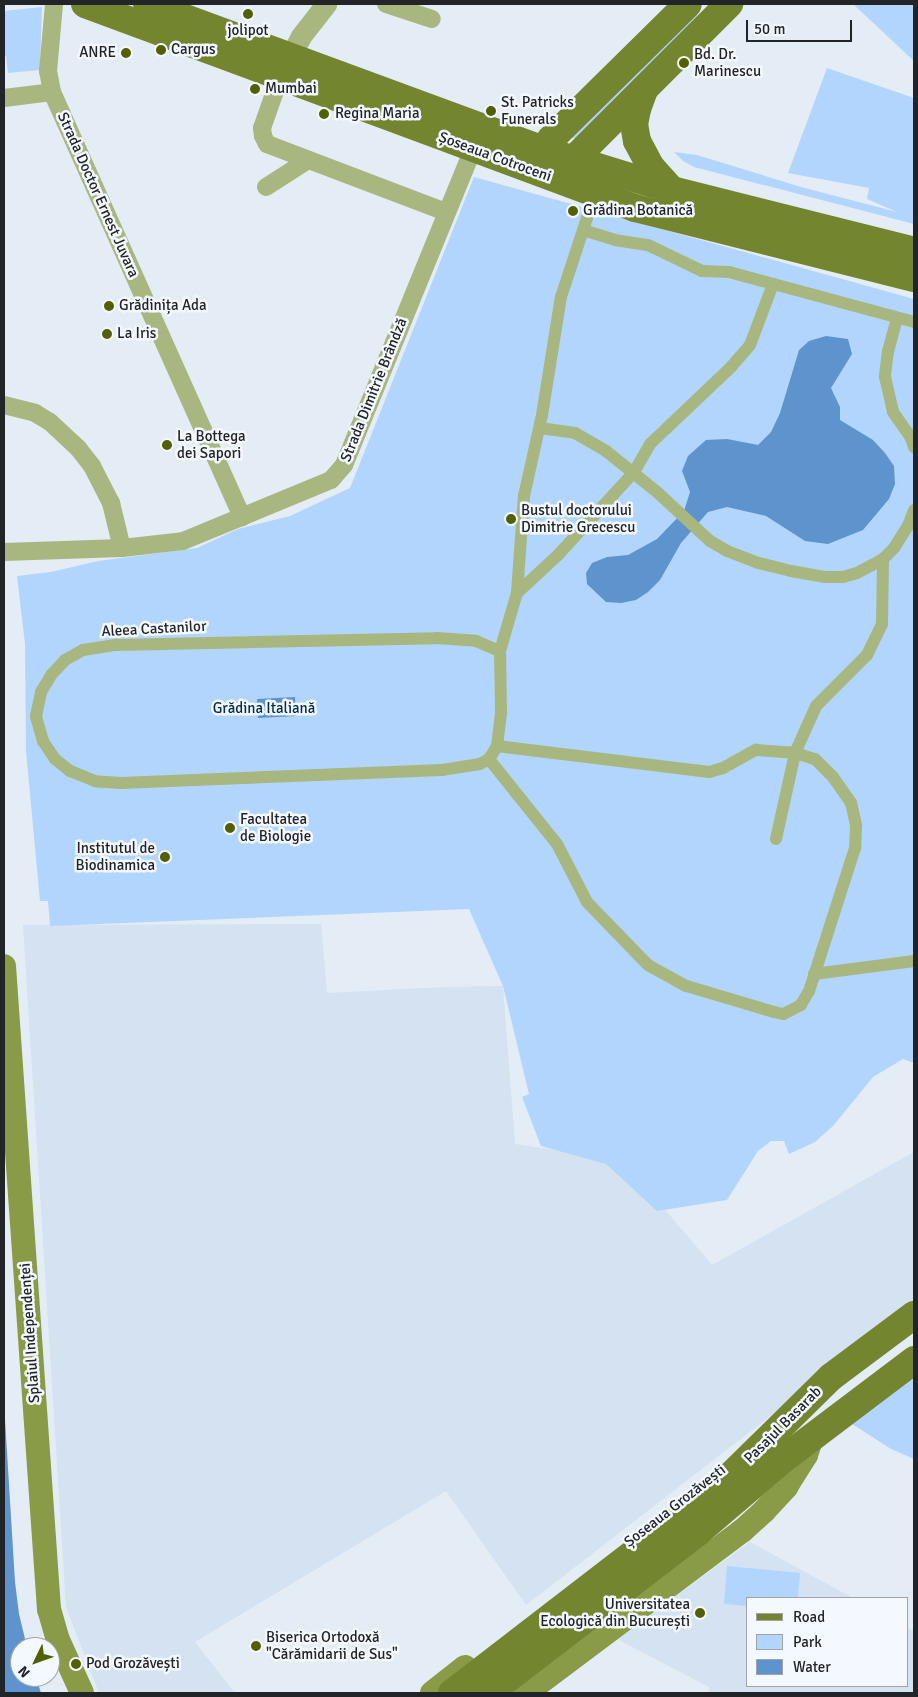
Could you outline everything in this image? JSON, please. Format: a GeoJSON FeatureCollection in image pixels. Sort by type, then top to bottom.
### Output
{"type":"FeatureCollection","features":[{"type":"Feature","properties":{"kind":"main road","name":"Șoseaua Cotroceni"},"geometry":{"type":"LineString","coordinates":[[85,4],[284,66],[569,171],[672,190],[914,251]]}},
{"type":"Feature","properties":{"kind":"main road","name":"Șoseaua Cotroceni"},"geometry":{"type":"LineString","coordinates":[[147,4],[473,149],[539,161]]}},
{"type":"Feature","properties":{"kind":"main road"},"geometry":{"type":"LineString","coordinates":[[539,161],[551,138],[688,4]]}},
{"type":"Feature","properties":{"kind":"main road"},"geometry":{"type":"LineString","coordinates":[[569,171],[645,88],[730,4]]}},
{"type":"Feature","properties":{"kind":"main road"},"geometry":{"type":"LineString","coordinates":[[645,88],[636,116],[637,140],[651,167],[672,190]]}},
{"type":"Feature","properties":{"kind":"main road","name":"Șoseaua Cotroceni"},"geometry":{"type":"LineString","coordinates":[[569,171],[635,208],[914,278]]}},
{"type":"Feature","properties":{"kind":"main road","name":"Splaiul Independenței"},"geometry":{"type":"LineString","coordinates":[[4,966],[50,1609],[58,1640],[82,1693]]}},
{"type":"Feature","properties":{"kind":"main road","name":"Șoseaua Grozăvești"},"geometry":{"type":"LineString","coordinates":[[432,1693],[704,1484],[831,1377],[914,1315]]}},
{"type":"Feature","properties":{"kind":"main road"},"geometry":{"type":"LineString","coordinates":[[526,1693],[554,1670],[722,1548],[764,1511],[796,1471],[812,1437],[914,1360]]}},
{"type":"Feature","properties":{"kind":"main road","name":"Pasajul Basarab"},"geometry":{"type":"LineString","coordinates":[[489,1693],[699,1531],[775,1451],[831,1377]]}},
{"type":"Feature","properties":{"kind":"main road","name":"Pasajul Basarab"},"geometry":{"type":"LineString","coordinates":[[452,1693],[718,1488],[775,1451],[812,1437]]}},
{"type":"Feature","properties":{"kind":"main road"},"geometry":{"type":"LineString","coordinates":[[547,1693],[547,1685],[554,1670]]}},
{"type":"Feature","properties":{"kind":"street","name":"Strada Doctor Ernest Juvara"},"geometry":{"type":"LineString","coordinates":[[54,4],[48,71],[52,92],[242,517]]}},
{"type":"Feature","properties":{"kind":"street"},"geometry":{"type":"LineString","coordinates":[[326,4],[284,66],[262,128],[262,136],[267,144],[446,212]]}},
{"type":"Feature","properties":{"kind":"street"},"geometry":{"type":"LineString","coordinates":[[386,4],[432,19]]}},
{"type":"Feature","properties":{"kind":"street"},"geometry":{"type":"LineString","coordinates":[[4,98],[52,92]]}},
{"type":"Feature","properties":{"kind":"street","name":"Strada Dimitrie Brândză"},"geometry":{"type":"LineString","coordinates":[[4,552],[122,548],[182,541],[324,484],[338,474],[344,465],[473,149]]}},
{"type":"Feature","properties":{"kind":"street"},"geometry":{"type":"LineString","coordinates":[[266,187],[308,160]]}},
{"type":"Feature","properties":{"kind":"street"},"geometry":{"type":"LineString","coordinates":[[497,746],[709,772],[723,768],[756,750],[795,753],[815,759],[833,777],[851,803],[856,825],[855,848],[809,991],[801,1005],[783,1014],[686,986],[648,965],[587,902],[557,844],[489,759],[497,746],[501,713],[500,651],[517,593],[524,496],[540,428],[561,297],[590,206]]}},
{"type":"Feature","properties":{"kind":"street"},"geometry":{"type":"LineString","coordinates":[[582,230],[614,240],[648,245],[702,270],[730,272],[914,322]]}},
{"type":"Feature","properties":{"kind":"street"},"geometry":{"type":"LineString","coordinates":[[517,593],[558,555],[634,472],[650,444],[731,367],[750,344],[773,284]]}},
{"type":"Feature","properties":{"kind":"street"},"geometry":{"type":"LineString","coordinates":[[897,318],[888,351],[885,377],[893,412],[910,436],[914,447]]}},
{"type":"Feature","properties":{"kind":"street"},"geometry":{"type":"LineString","coordinates":[[4,405],[36,413],[50,422],[78,448],[92,466],[111,503],[122,548]]}},
{"type":"Feature","properties":{"kind":"street"},"geometry":{"type":"LineString","coordinates":[[540,428],[575,433],[606,451],[634,472],[710,541],[726,550],[759,563],[825,577],[858,574],[883,559],[894,548],[908,526],[914,510]]}},
{"type":"Feature","properties":{"kind":"street"},"geometry":{"type":"LineString","coordinates":[[776,839],[795,753],[816,706],[868,655],[882,624],[883,559]]}},
{"type":"Feature","properties":{"kind":"street","name":"Aleea Castanilor"},"geometry":{"type":"LineString","coordinates":[[489,759],[480,764],[442,770],[141,782],[95,781],[70,772],[54,759],[43,741],[36,716],[41,692],[52,674],[65,660],[83,650],[116,644],[437,638],[476,640],[500,651]]}},
{"type":"Feature","properties":{"kind":"street"},"geometry":{"type":"LineString","coordinates":[[814,974],[914,960]]}},
{"type":"Feature","properties":{"kind":"shaded area"},"geometry":{"type":"Polygon","coordinates":[[[321,924],[327,993],[503,986],[515,1144],[623,1160],[712,1265],[914,1152],[914,1305],[526,1605],[446,1491],[195,1642],[235,1693],[99,1693],[66,1607],[23,925],[321,924]]]}},
{"type":"Feature","properties":{"kind":"shaded area","name":"Universitatea Ecologică din București"},"geometry":{"type":"Polygon","coordinates":[[[750,1542],[851,1597],[746,1597],[746,1687],[908,1687],[908,1628],[914,1631],[914,1693],[709,1693],[709,1687],[617,1639],[750,1542]]]}},
{"type":"Feature","properties":{"kind":"green space"},"geometry":{"type":"Polygon","coordinates":[[[853,4],[914,4],[914,61],[853,4]]]}},
{"type":"Feature","properties":{"kind":"green space"},"geometry":{"type":"Polygon","coordinates":[[[42,7],[40,70],[8,73],[6,56],[4,56],[4,11],[42,7]]]}},
{"type":"Feature","properties":{"kind":"green space"},"geometry":{"type":"Polygon","coordinates":[[[696,11],[697,16],[584,141],[565,136],[696,11]]]}},
{"type":"Feature","properties":{"kind":"green space"},"geometry":{"type":"Polygon","coordinates":[[[827,68],[914,98],[914,224],[694,167],[683,161],[674,152],[697,155],[801,187],[897,212],[867,199],[869,188],[788,173],[827,68]]]}},
{"type":"Feature","properties":{"kind":"green space","name":"Grădina Botanică"},"geometry":{"type":"Polygon","coordinates":[[[474,177],[914,299],[914,1063],[903,1059],[873,1077],[833,1126],[815,1142],[789,1154],[784,1141],[771,1141],[758,1151],[727,1200],[657,1211],[606,1164],[541,1146],[522,1097],[529,1094],[503,986],[469,909],[50,926],[48,901],[40,901],[26,751],[25,644],[17,576],[51,572],[98,561],[197,548],[238,529],[290,516],[350,488],[474,177]]]}},
{"type":"Feature","properties":{"kind":"green space"},"geometry":{"type":"Polygon","coordinates":[[[914,1373],[914,1459],[891,1449],[849,1422],[914,1373]]]}},
{"type":"Feature","properties":{"kind":"green space"},"geometry":{"type":"Polygon","coordinates":[[[727,1566],[800,1573],[798,1597],[746,1597],[746,1606],[724,1604],[727,1566]]]}},
{"type":"Feature","properties":{"kind":"water"},"geometry":{"type":"Polygon","coordinates":[[[826,336],[848,339],[852,354],[831,388],[840,407],[840,420],[873,440],[894,466],[895,484],[889,499],[863,530],[828,544],[805,541],[766,516],[727,507],[708,512],[681,543],[660,580],[648,592],[636,600],[621,603],[606,602],[587,584],[586,573],[592,563],[607,557],[628,555],[657,539],[684,511],[690,492],[682,471],[688,456],[706,440],[727,439],[758,445],[771,432],[780,413],[799,350],[809,341],[826,336]]]}},
{"type":"Feature","properties":{"kind":"water"},"geometry":{"type":"Polygon","coordinates":[[[295,697],[296,716],[258,718],[257,699],[295,697]]]}},
{"type":"Feature","properties":{"kind":"water"},"geometry":{"type":"Polygon","coordinates":[[[4,1403],[15,1582],[19,1614],[25,1637],[10,1637],[10,1687],[39,1687],[41,1693],[4,1693],[4,1403]]]}},
{"type":"Feature","properties":{"kind":"place","name":"jolipot"},"geometry":{"type":"Point","coordinates":[248,14]}},
{"type":"Feature","properties":{"kind":"place","name":"Cargus"},"geometry":{"type":"Point","coordinates":[161,50]}},
{"type":"Feature","properties":{"kind":"place","name":"ANRE"},"geometry":{"type":"Point","coordinates":[126,53]}},
{"type":"Feature","properties":{"kind":"place","name":"Bd. Dr. Marinescu"},"geometry":{"type":"Point","coordinates":[684,63]}},
{"type":"Feature","properties":{"kind":"place","name":"Mumbai"},"geometry":{"type":"Point","coordinates":[255,89]}},
{"type":"Feature","properties":{"kind":"place","name":"St. Patricks Funerals"},"geometry":{"type":"Point","coordinates":[491,111]}},
{"type":"Feature","properties":{"kind":"place","name":"Regina Maria"},"geometry":{"type":"Point","coordinates":[324,114]}},
{"type":"Feature","properties":{"kind":"place","name":"Grădina Botanică"},"geometry":{"type":"Point","coordinates":[573,211]}},
{"type":"Feature","properties":{"kind":"place","name":"Grădinița Ada"},"geometry":{"type":"Point","coordinates":[109,306]}},
{"type":"Feature","properties":{"kind":"place","name":"La Iris"},"geometry":{"type":"Point","coordinates":[107,334]}},
{"type":"Feature","properties":{"kind":"place","name":"La Bottega dei Sapori"},"geometry":{"type":"Point","coordinates":[167,445]}},
{"type":"Feature","properties":{"kind":"place","name":"Bustul doctorului Dimitrie Grecescu"},"geometry":{"type":"Point","coordinates":[511,519]}},
{"type":"Feature","properties":{"kind":"place","name":"Facultatea de Biologie"},"geometry":{"type":"Point","coordinates":[230,828]}},
{"type":"Feature","properties":{"kind":"place","name":"Institutul de Biodinamica"},"geometry":{"type":"Point","coordinates":[165,857]}},
{"type":"Feature","properties":{"kind":"place","name":"Universitatea Ecologică din București"},"geometry":{"type":"Point","coordinates":[700,1613]}},
{"type":"Feature","properties":{"kind":"place","name":"Biserica Ortodoxă \"Cărămidarii de Sus\""},"geometry":{"type":"Point","coordinates":[256,1646]}},
{"type":"Feature","properties":{"kind":"place","name":"Pod Grozăvești"},"geometry":{"type":"Point","coordinates":[76,1664]}},
{"type":"Feature","properties":{"kind":"park label","name":"Grădina Italiană"},"geometry":{"type":"Point","coordinates":[264,709]}}]}
